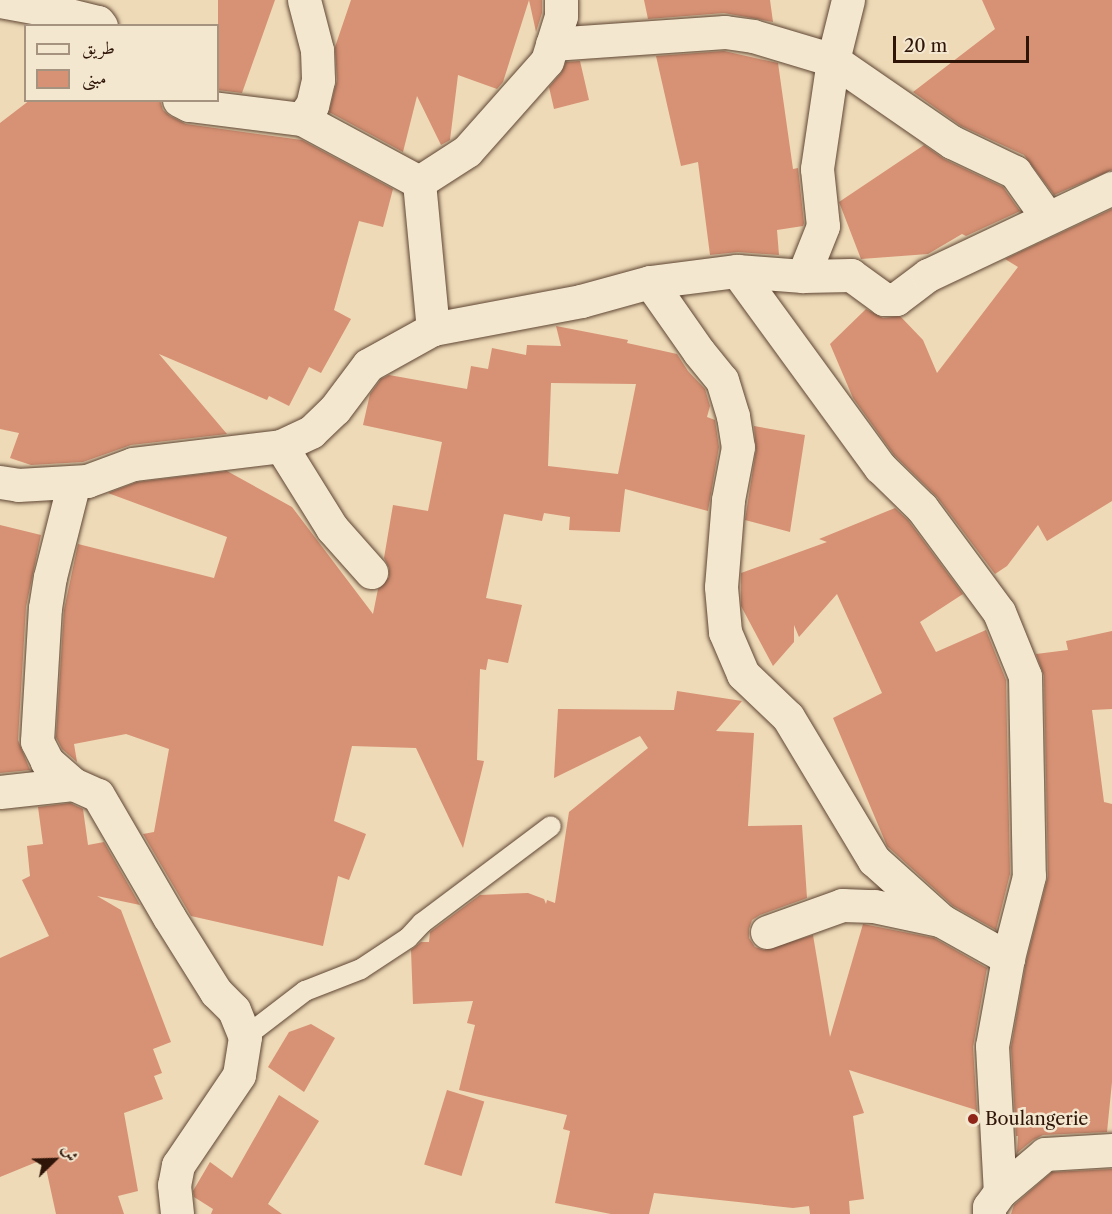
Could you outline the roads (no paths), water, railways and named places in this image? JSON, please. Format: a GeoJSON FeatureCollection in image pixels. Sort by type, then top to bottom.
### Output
{"type":"FeatureCollection","features":[{"type":"Feature","properties":{"kind":"street"},"geometry":{"type":"LineString","coordinates":[[302,119],[312,105],[318,80],[317,50],[304,0]]}},
{"type":"Feature","properties":{"kind":"street"},"geometry":{"type":"LineString","coordinates":[[419,182],[467,151],[547,61],[561,16],[561,0]]}},
{"type":"Feature","properties":{"kind":"street"},"geometry":{"type":"LineString","coordinates":[[803,276],[824,226],[817,169],[833,60],[848,0]]}},
{"type":"Feature","properties":{"kind":"street"},"geometry":{"type":"LineString","coordinates":[[0,1],[49,10],[100,24]]}},
{"type":"Feature","properties":{"kind":"street"},"geometry":{"type":"LineString","coordinates":[[552,44],[725,32],[753,36],[833,60],[952,142],[1015,172],[1047,217]]}},
{"type":"Feature","properties":{"kind":"street"},"geometry":{"type":"LineString","coordinates":[[183,102],[189,105],[302,119],[419,182]]}},
{"type":"Feature","properties":{"kind":"street"},"geometry":{"type":"LineString","coordinates":[[419,182],[433,329]]}},
{"type":"Feature","properties":{"kind":"street"},"geometry":{"type":"LineString","coordinates":[[0,482],[18,485],[87,481],[133,464],[281,446],[310,432],[319,424],[335,409],[368,365],[433,329],[581,301],[650,282],[737,271],[803,276],[851,274],[884,299],[896,298],[928,275],[1112,188]]}},
{"type":"Feature","properties":{"kind":"street"},"geometry":{"type":"LineString","coordinates":[[737,271],[880,467],[922,508],[999,612],[1024,676],[1029,876],[1008,958],[992,1046],[994,1203]]}},
{"type":"Feature","properties":{"kind":"street"},"geometry":{"type":"LineString","coordinates":[[650,282],[722,380],[733,416],[738,447],[728,500],[721,587],[725,632],[743,674],[788,717],[874,860],[942,921],[1008,958]]}},
{"type":"Feature","properties":{"kind":"street"},"geometry":{"type":"LineString","coordinates":[[281,446],[332,528],[371,572]]}},
{"type":"Feature","properties":{"kind":"street"},"geometry":{"type":"LineString","coordinates":[[74,482],[50,577],[45,608],[37,741],[46,761],[73,784],[98,795],[216,992],[234,1010],[245,1038],[239,1075],[178,1165],[174,1185],[177,1214]]}},
{"type":"Feature","properties":{"kind":"street"},"geometry":{"type":"LineString","coordinates":[[0,792],[73,784]]}},
{"type":"Feature","properties":{"kind":"street"},"geometry":{"type":"LineString","coordinates":[[767,932],[842,905],[874,906],[942,921]]}},
{"type":"Feature","properties":{"kind":"street"},"geometry":{"type":"LineString","coordinates":[[994,1203],[1045,1154],[1112,1150]]}},
{"type":"Feature","properties":{"kind":"lane"},"geometry":{"type":"LineString","coordinates":[[245,1038],[305,991],[361,969],[408,938],[422,924],[551,826]]}},
{"type":"Feature","properties":{"kind":"place","name":"Boulangerie"},"geometry":{"type":"Point","coordinates":[973,1119]}}]}
